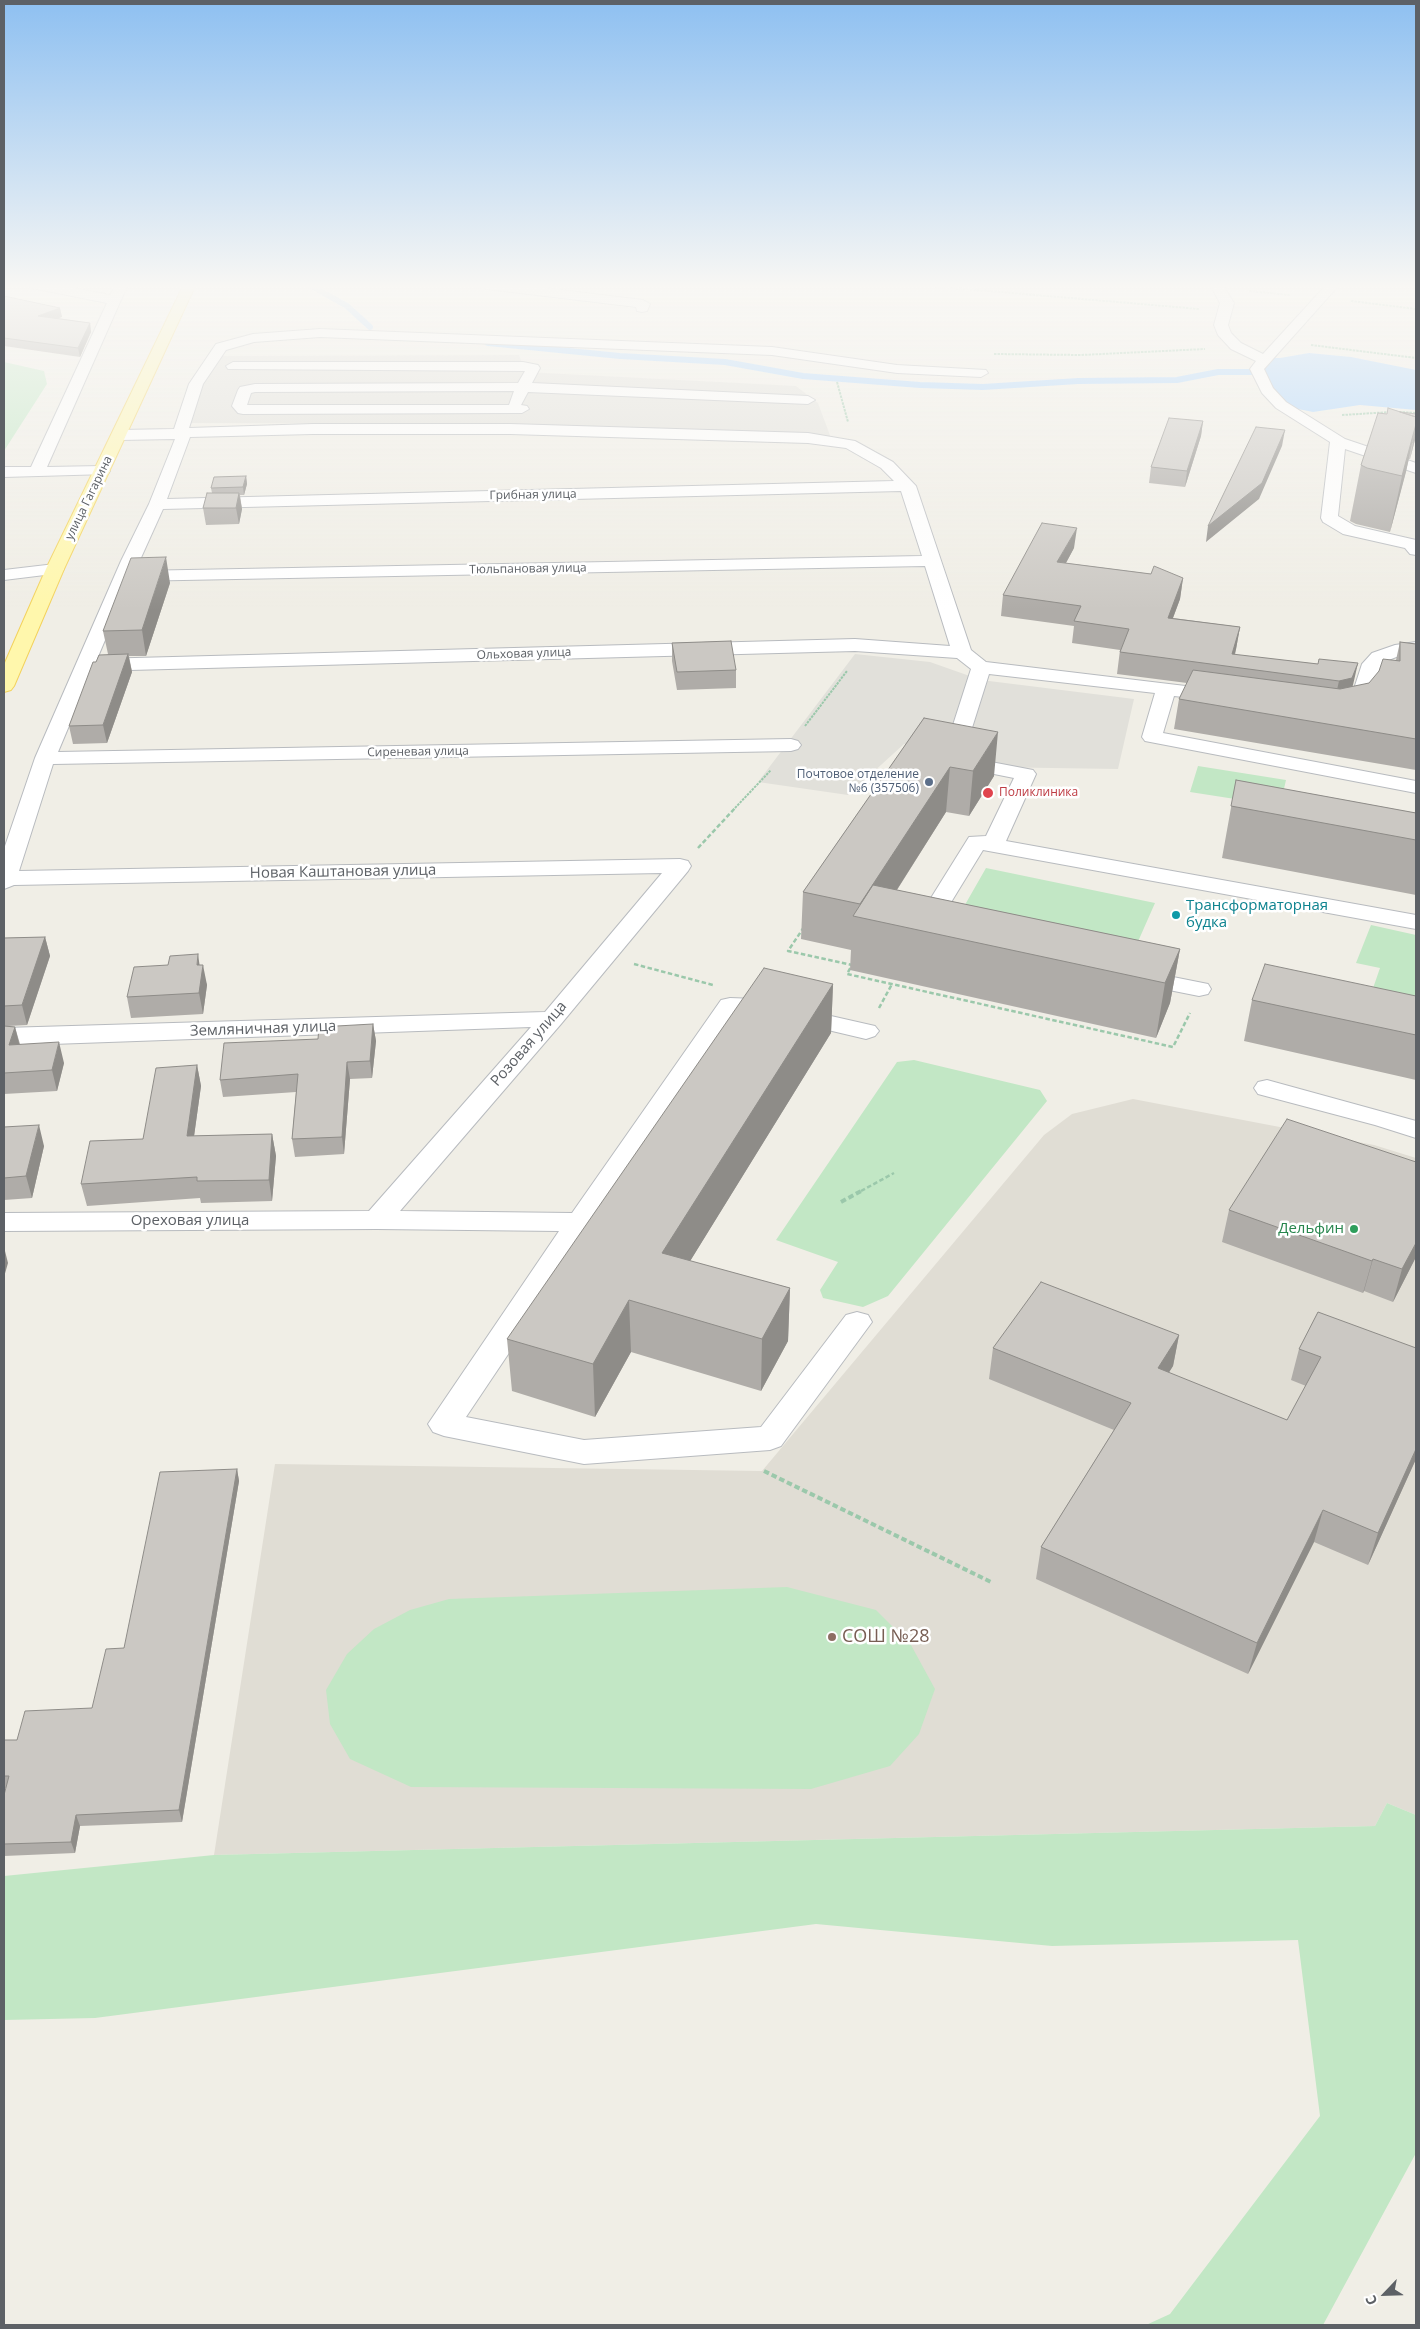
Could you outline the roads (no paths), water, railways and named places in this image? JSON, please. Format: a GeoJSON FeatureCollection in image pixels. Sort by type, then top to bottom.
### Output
{"type":"FeatureCollection","features":[{"type":"Feature","properties":{"kind":"main road","name":"улица Гагарина"},"geometry":{"type":"LineString","coordinates":[[4,686],[54,569],[140,393]]}},
{"type":"Feature","properties":{"kind":"street"},"geometry":{"type":"LineString","coordinates":[[37,472],[73,393]]}},
{"type":"Feature","properties":{"kind":"street"},"geometry":{"type":"LineString","coordinates":[[4,880],[45,758],[123,576],[157,504],[183,439],[180,433],[193,393]]}},
{"type":"Feature","properties":{"kind":"street"},"geometry":{"type":"LineString","coordinates":[[244,393],[239,406],[243,410],[522,409]]}},
{"type":"Feature","properties":{"kind":"street"},"geometry":{"type":"LineString","coordinates":[[520,393],[515,403],[528,413],[528,430]]}},
{"type":"Feature","properties":{"kind":"street"},"geometry":{"type":"LineString","coordinates":[[648,393],[808,400]]}},
{"type":"Feature","properties":{"kind":"street"},"geometry":{"type":"LineString","coordinates":[[1269,393],[1294,415],[1338,441],[1416,468]]}},
{"type":"Feature","properties":{"kind":"street"},"geometry":{"type":"LineString","coordinates":[[120,435],[314,429],[528,430],[808,438],[850,444],[887,465],[908,486],[934,561],[962,653],[981,667],[1166,690],[1240,697]]}},
{"type":"Feature","properties":{"kind":"street"},"geometry":{"type":"LineString","coordinates":[[1338,441],[1329,518],[1349,530],[1411,544],[1416,550]]}},
{"type":"Feature","properties":{"kind":"street"},"geometry":{"type":"LineString","coordinates":[[4,472],[102,471]]}},
{"type":"Feature","properties":{"kind":"street","name":"Грибная улица"},"geometry":{"type":"LineString","coordinates":[[157,504],[908,486]]}},
{"type":"Feature","properties":{"kind":"street","name":"Тюльпановая улица"},"geometry":{"type":"LineString","coordinates":[[123,576],[934,561]]}},
{"type":"Feature","properties":{"kind":"street"},"geometry":{"type":"LineString","coordinates":[[4,575],[54,569]]}},
{"type":"Feature","properties":{"kind":"street","name":"Ольховая улица"},"geometry":{"type":"LineString","coordinates":[[85,665],[855,645],[962,653]]}},
{"type":"Feature","properties":{"kind":"street"},"geometry":{"type":"LineString","coordinates":[[1325,710],[1334,711],[1355,708],[1361,699],[1372,664],[1379,657],[1416,648]]}},
{"type":"Feature","properties":{"kind":"street"},"geometry":{"type":"LineString","coordinates":[[977,842],[993,844],[1026,774],[986,767],[954,753],[981,667]]}},
{"type":"Feature","properties":{"kind":"street"},"geometry":{"type":"LineString","coordinates":[[1166,690],[1152,737],[1416,788]]}},
{"type":"Feature","properties":{"kind":"street","name":"Сиреневая улица"},"geometry":{"type":"LineString","coordinates":[[45,758],[791,745]]}},
{"type":"Feature","properties":{"kind":"street"},"geometry":{"type":"LineString","coordinates":[[977,842],[1416,922]]}},
{"type":"Feature","properties":{"kind":"street"},"geometry":{"type":"LineString","coordinates":[[940,937],[921,933],[977,842]]}},
{"type":"Feature","properties":{"kind":"street","name":"Новая Каштановая улица"},"geometry":{"type":"LineString","coordinates":[[4,880],[680,866]]}},
{"type":"Feature","properties":{"kind":"street","name":"Розовая улица"},"geometry":{"type":"LineString","coordinates":[[376,1220],[552,1018],[680,866]]}},
{"type":"Feature","properties":{"kind":"street"},"geometry":{"type":"LineString","coordinates":[[1112,972],[1199,989]]}},
{"type":"Feature","properties":{"kind":"street"},"geometry":{"type":"LineString","coordinates":[[857,1322],[770,1438],[584,1452],[444,1424],[580,1222],[730,1005],[756,1006],[866,1031]]}},
{"type":"Feature","properties":{"kind":"street","name":"Земляничная улица"},"geometry":{"type":"LineString","coordinates":[[4,1036],[24,1037],[552,1018]]}},
{"type":"Feature","properties":{"kind":"street"},"geometry":{"type":"LineString","coordinates":[[1266,1088],[1384,1119],[1416,1130]]}},
{"type":"Feature","properties":{"kind":"street","name":"Ореховая улица"},"geometry":{"type":"LineString","coordinates":[[4,1222],[376,1220],[580,1222]]}},
{"type":"Feature","properties":{"kind":"water"},"geometry":{"type":"Polygon","coordinates":[[[1274,393],[1416,393],[1416,410],[1360,405],[1313,412],[1288,407],[1274,393]]]}},
{"type":"Feature","properties":{"kind":"place","name":"Почтовое отделение №6 (357506)"},"geometry":{"type":"Point","coordinates":[929,782]}},
{"type":"Feature","properties":{"kind":"place","name":"Поликлиника"},"geometry":{"type":"Point","coordinates":[988,793]}},
{"type":"Feature","properties":{"kind":"place","name":"Трансформаторная будка"},"geometry":{"type":"Point","coordinates":[1176,915]}},
{"type":"Feature","properties":{"kind":"place","name":"Дельфин"},"geometry":{"type":"Point","coordinates":[1354,1229]}},
{"type":"Feature","properties":{"kind":"place","name":"СОШ №28"},"geometry":{"type":"Point","coordinates":[832,1637]}}]}
